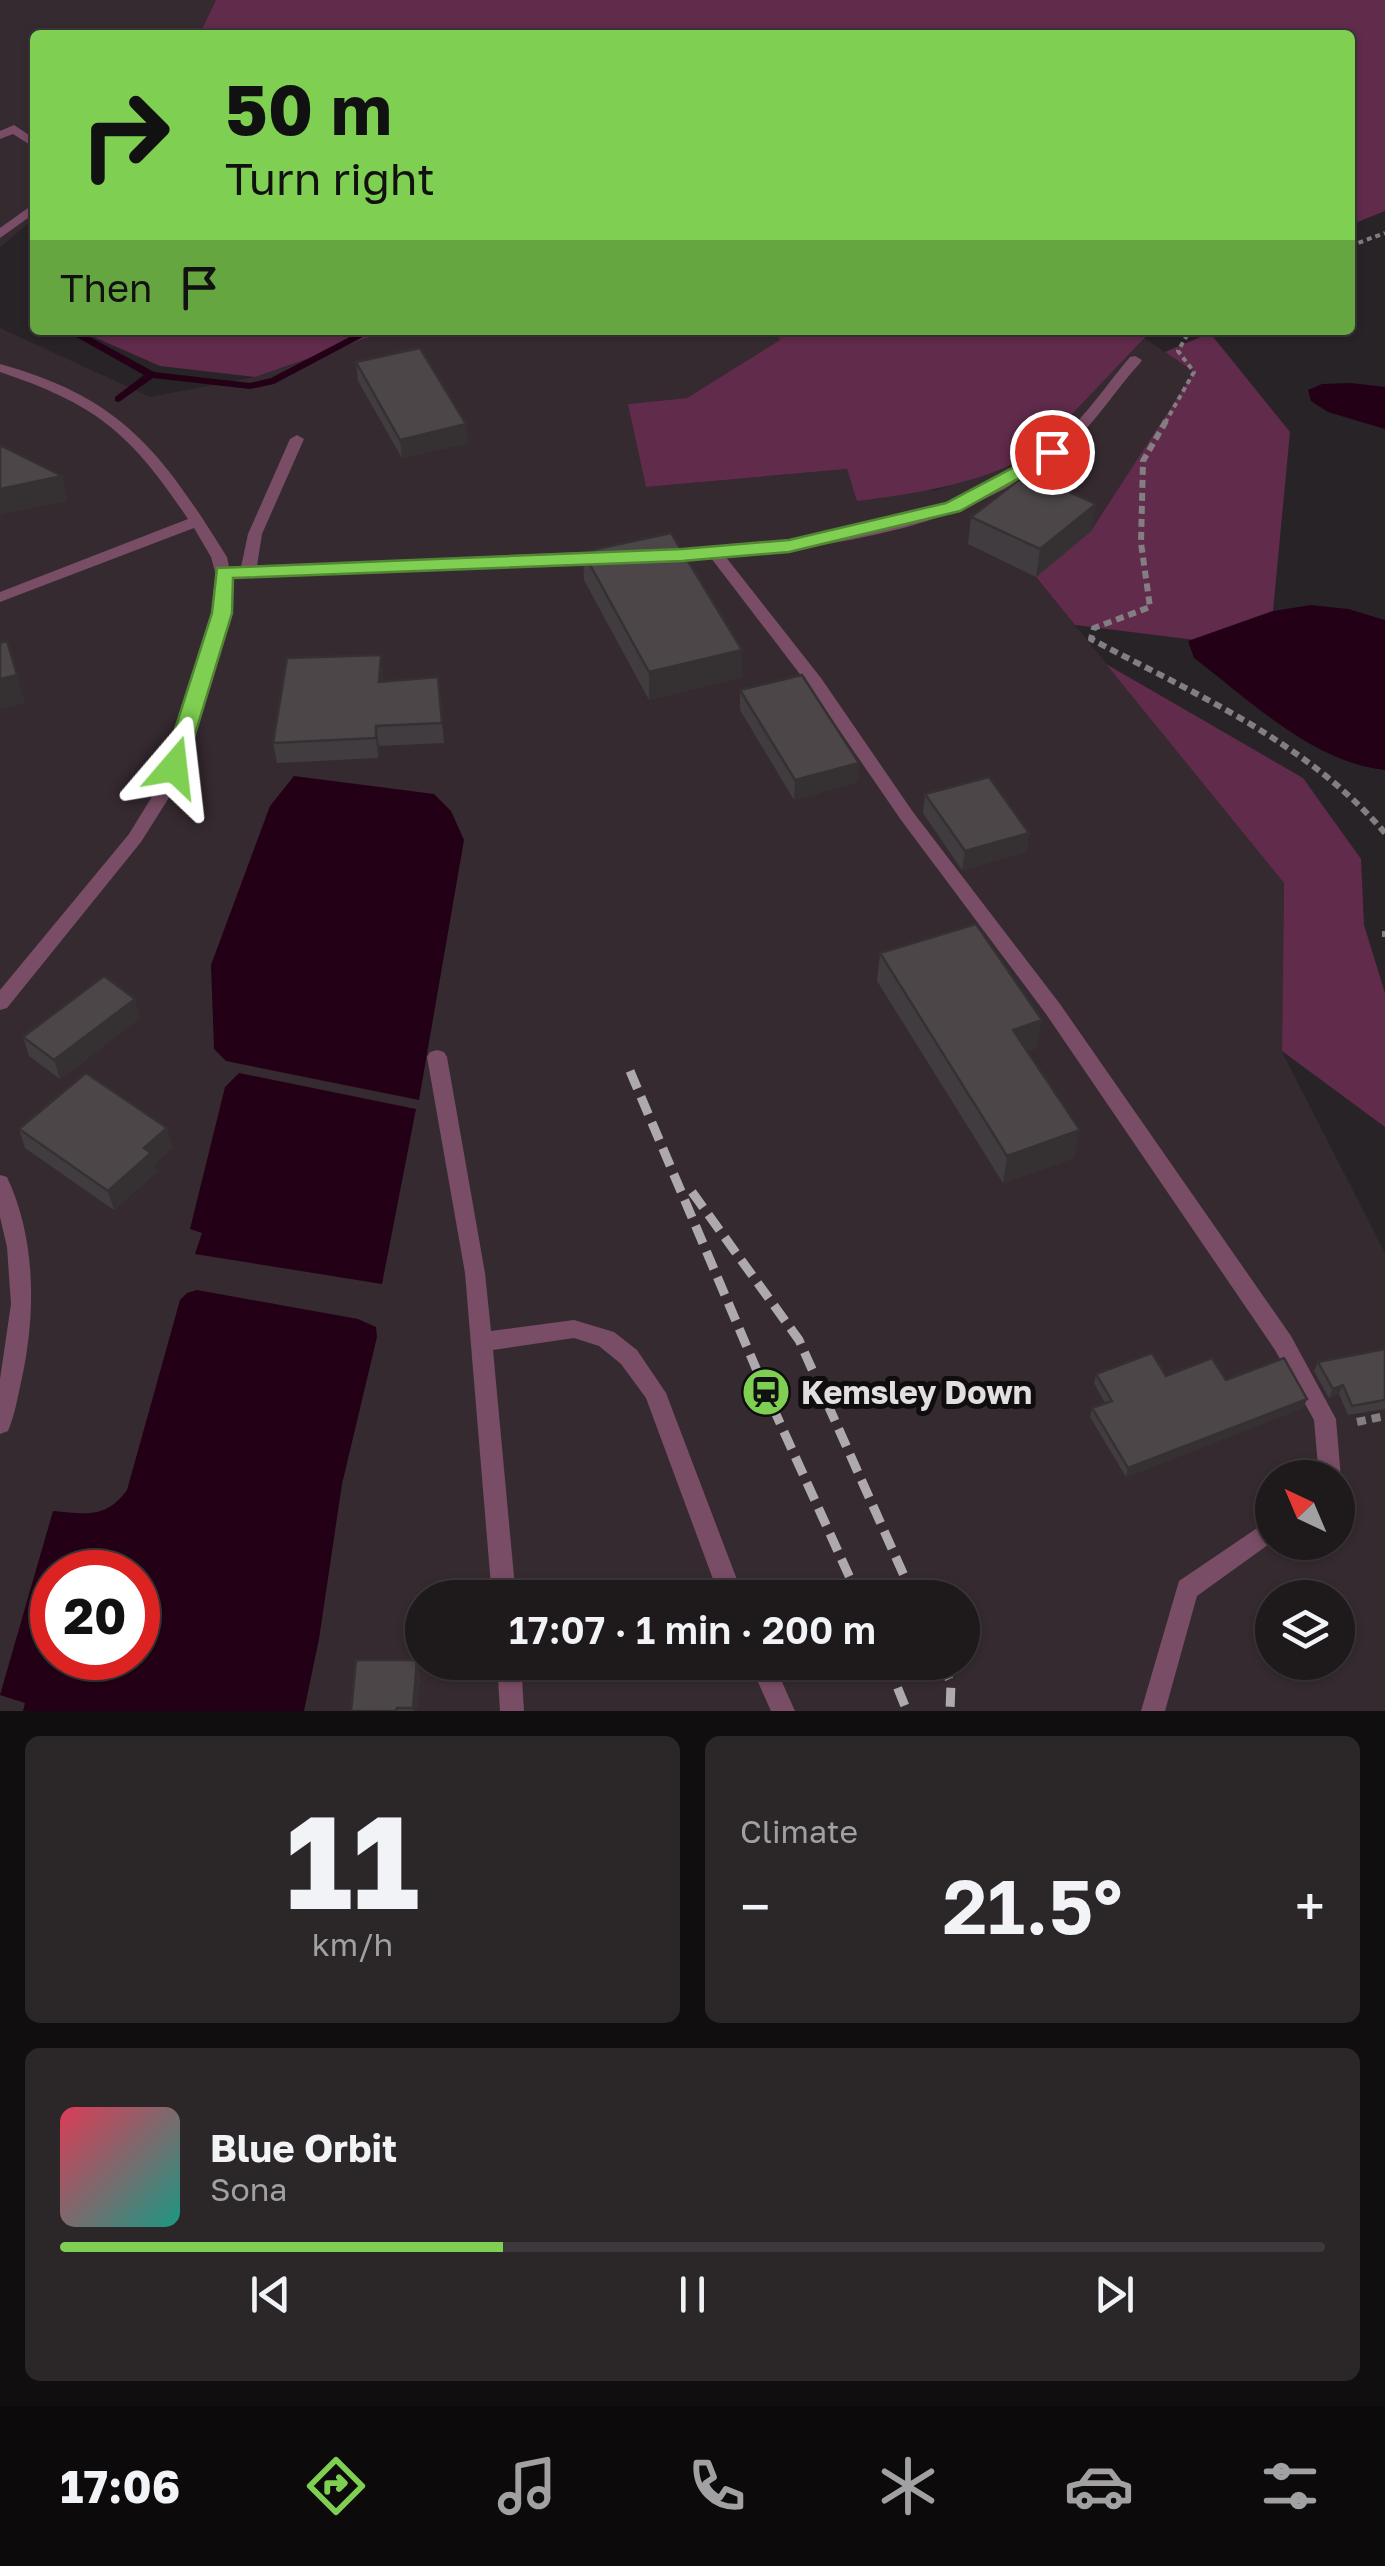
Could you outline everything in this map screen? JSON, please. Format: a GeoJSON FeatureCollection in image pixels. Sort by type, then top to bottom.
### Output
{"type":"FeatureCollection","features":[{"type":"Feature","properties":{"kind":"lane"},"geometry":{"type":"LineString","coordinates":[[0,135],[14,128],[30,140]]}},
{"type":"Feature","properties":{"kind":"lane"},"geometry":{"type":"LineString","coordinates":[[0,234],[30,212]]}},
{"type":"Feature","properties":{"kind":"lane"},"geometry":{"type":"LineString","coordinates":[[651,555],[715,553],[832,538],[928,515],[980,496],[1066,442],[1135,360]]}},
{"type":"Feature","properties":{"kind":"lane"},"geometry":{"type":"LineString","coordinates":[[0,368],[75,395],[112,419],[145,452],[197,522],[219,556],[224,572],[222,613],[162,796],[135,838],[3,994]]}},
{"type":"Feature","properties":{"kind":"lane"},"geometry":{"type":"LineString","coordinates":[[248,571],[256,534],[297,440]]}},
{"type":"Feature","properties":{"kind":"lane"},"geometry":{"type":"LineString","coordinates":[[0,597],[197,522]]}},
{"type":"Feature","properties":{"kind":"lane"},"geometry":{"type":"LineString","coordinates":[[715,553],[809,674],[907,816],[1053,1009],[1283,1343],[1325,1419],[1328,1460]]}},
{"type":"Feature","properties":{"kind":"lane"},"geometry":{"type":"LineString","coordinates":[[224,572],[617,556]]}},
{"type":"Feature","properties":{"kind":"lane"},"geometry":{"type":"LineString","coordinates":[[437,1056],[471,1246],[502,1580]]}},
{"type":"Feature","properties":{"kind":"lane"},"geometry":{"type":"LineString","coordinates":[[0,1183],[18,1248],[24,1299],[18,1355],[0,1424]]}},
{"type":"Feature","properties":{"kind":"lane"},"geometry":{"type":"LineString","coordinates":[[481,1342],[574,1329],[606,1339],[629,1356],[655,1393],[725,1580]]}},
{"type":"Feature","properties":{"kind":"lane"},"geometry":{"type":"LineString","coordinates":[[1152,1711],[1187,1589],[1255,1541]]}},
{"type":"Feature","properties":{"kind":"lane"},"geometry":{"type":"LineString","coordinates":[[510,1680],[512,1711]]}},
{"type":"Feature","properties":{"kind":"lane"},"geometry":{"type":"LineString","coordinates":[[769,1680],[783,1711]]}},
{"type":"Feature","properties":{"kind":"path"},"geometry":{"type":"LineString","coordinates":[[1355,244],[1385,234]]}},
{"type":"Feature","properties":{"kind":"path"},"geometry":{"type":"LineString","coordinates":[[1187,335],[1178,352],[1194,372],[1142,461],[1141,543],[1150,607],[1094,628],[1091,640],[1272,735],[1356,798],[1385,833]]}},
{"type":"Feature","properties":{"kind":"shaded area"},"geometry":{"type":"Polygon","coordinates":[[[0,0],[216,0],[201,30],[30,30],[30,222],[0,247],[0,0]]]}},
{"type":"Feature","properties":{"kind":"shaded area"},"geometry":{"type":"Polygon","coordinates":[[[216,0],[1385,0],[1385,211],[1355,223],[1355,30],[201,30],[216,0]]]}},
{"type":"Feature","properties":{"kind":"shaded area"},"geometry":{"type":"Polygon","coordinates":[[[0,328],[150,397],[255,377],[376,335],[778,335],[781,340],[687,398],[629,404],[647,487],[847,469],[934,491],[1010,466],[1035,453],[1144,338],[1194,372],[1143,461],[1091,531],[1036,577],[1284,883],[1282,1052],[1385,1253],[1385,1711],[0,1711],[0,328]]]}},
{"type":"Feature","properties":{"kind":"shaded area"},"geometry":{"type":"Polygon","coordinates":[[[89,335],[376,335],[255,377],[160,366],[89,335]]]}},
{"type":"Feature","properties":{"kind":"shaded area"},"geometry":{"type":"Polygon","coordinates":[[[778,335],[1147,335],[1035,453],[971,480],[857,501],[847,469],[646,487],[628,404],[687,398],[780,340],[778,335]]]}},
{"type":"Feature","properties":{"kind":"shaded area"},"geometry":{"type":"Polygon","coordinates":[[[1212,335],[1290,432],[1273,611],[1329,608],[1385,620],[1267,649],[1075,625],[1036,577],[1091,531],[1194,372],[1165,352],[1212,335]]]}},
{"type":"Feature","properties":{"kind":"shaded area"},"geometry":{"type":"Polygon","coordinates":[[[1322,384],[1385,387],[1385,429],[1328,412],[1311,401],[1308,390],[1322,384]]]}},
{"type":"Feature","properties":{"kind":"shaded area"},"geometry":{"type":"Polygon","coordinates":[[[1311,605],[1348,609],[1385,620],[1385,770],[1358,765],[1308,742],[1194,658],[1188,641],[1273,611],[1311,605]]]}},
{"type":"Feature","properties":{"kind":"shaded area"},"geometry":{"type":"Polygon","coordinates":[[[1106,664],[1303,778],[1361,859],[1364,925],[1385,993],[1385,1127],[1282,1051],[1284,883],[1106,664]]]}},
{"type":"Feature","properties":{"kind":"shaded area"},"geometry":{"type":"Polygon","coordinates":[[[294,776],[434,794],[451,811],[464,840],[419,1100],[226,1061],[214,1049],[211,965],[270,806],[294,776]]]}},
{"type":"Feature","properties":{"kind":"shaded area"},"geometry":{"type":"Polygon","coordinates":[[[239,1073],[416,1109],[382,1284],[195,1254],[202,1233],[190,1229],[225,1087],[239,1073]]]}},
{"type":"Feature","properties":{"kind":"shaded area"},"geometry":{"type":"Polygon","coordinates":[[[197,1290],[358,1319],[376,1327],[377,1337],[342,1484],[304,1711],[23,1711],[25,1703],[0,1695],[30,1591],[30,1680],[160,1680],[160,1550],[42,1550],[53,1511],[103,1510],[127,1490],[180,1300],[197,1290]]]}},
{"type":"Feature","properties":{"kind":"building"},"geometry":{"type":"Polygon","coordinates":[[[420,348],[466,424],[400,440],[356,362],[420,348]]]}},
{"type":"Feature","properties":{"kind":"building"},"geometry":{"type":"Polygon","coordinates":[[[0,445],[62,476],[0,489],[0,445]]]}},
{"type":"Feature","properties":{"kind":"building"},"geometry":{"type":"Polygon","coordinates":[[[1028,473],[1096,504],[1040,549],[971,517],[1028,473]]]}},
{"type":"Feature","properties":{"kind":"building"},"geometry":{"type":"Polygon","coordinates":[[[671,533],[742,650],[649,672],[583,552],[671,533]]]}},
{"type":"Feature","properties":{"kind":"building"},"geometry":{"type":"Polygon","coordinates":[[[7,641],[17,675],[0,679],[0,643],[7,641]]]}},
{"type":"Feature","properties":{"kind":"building"},"geometry":{"type":"Polygon","coordinates":[[[381,655],[379,682],[438,677],[442,723],[376,726],[376,738],[273,743],[287,658],[381,655]]]}},
{"type":"Feature","properties":{"kind":"building"},"geometry":{"type":"Polygon","coordinates":[[[802,675],[859,763],[795,780],[740,690],[802,675]]]}},
{"type":"Feature","properties":{"kind":"building"},"geometry":{"type":"Polygon","coordinates":[[[989,777],[1029,833],[965,851],[925,794],[989,777]]]}},
{"type":"Feature","properties":{"kind":"building"},"geometry":{"type":"Polygon","coordinates":[[[976,924],[1042,1020],[1013,1030],[1080,1130],[1007,1156],[880,953],[976,924]]]}},
{"type":"Feature","properties":{"kind":"building"},"geometry":{"type":"Polygon","coordinates":[[[104,976],[135,999],[54,1060],[23,1037],[104,976]]]}},
{"type":"Feature","properties":{"kind":"building"},"geometry":{"type":"Polygon","coordinates":[[[86,1073],[167,1128],[144,1148],[151,1153],[108,1191],[19,1129],[86,1073]]]}},
{"type":"Feature","properties":{"kind":"building"},"geometry":{"type":"Polygon","coordinates":[[[1385,1349],[1385,1400],[1352,1406],[1343,1385],[1333,1389],[1318,1362],[1385,1349]]]}},
{"type":"Feature","properties":{"kind":"building"},"geometry":{"type":"Polygon","coordinates":[[[1152,1353],[1166,1376],[1212,1358],[1226,1380],[1284,1358],[1307,1399],[1128,1468],[1092,1408],[1112,1401],[1096,1374],[1152,1353]]]}},
{"type":"Feature","properties":{"kind":"building"},"geometry":{"type":"Polygon","coordinates":[[[356,1660],[405,1660],[405,1680],[415,1680],[413,1708],[351,1711],[356,1660]]]}},
{"type":"Feature","properties":{"kind":"waterway"},"geometry":{"type":"LineString","coordinates":[[78,335],[151,375]]}},
{"type":"Feature","properties":{"kind":"waterway"},"geometry":{"type":"LineString","coordinates":[[151,375],[250,386],[274,381],[361,335]]}},
{"type":"Feature","properties":{"kind":"waterway"},"geometry":{"type":"LineString","coordinates":[[119,399],[151,375]]}},
{"type":"Feature","properties":{"kind":"railway"},"geometry":{"type":"LineString","coordinates":[[630,1071],[766,1392],[851,1580]]}},
{"type":"Feature","properties":{"kind":"railway"},"geometry":{"type":"LineString","coordinates":[[692,1192],[799,1340],[906,1580]]}},
{"type":"Feature","properties":{"kind":"railway"},"geometry":{"type":"LineString","coordinates":[[894,1680],[907,1711]]}},
{"type":"Feature","properties":{"kind":"railway"},"geometry":{"type":"LineString","coordinates":[[950,1680],[950,1711]]}},
{"type":"Feature","properties":{"kind":"place","name":"Kemsley Down"},"geometry":{"type":"Point","coordinates":[766,1392]}},
{"type":"Feature","properties":{"kind":"route"},"geometry":{"type":"LineString","coordinates":[[174,767],[222,613],[224,572],[682,555],[789,546],[874,529],[953,507],[980,496],[1052,452]]}}]}
